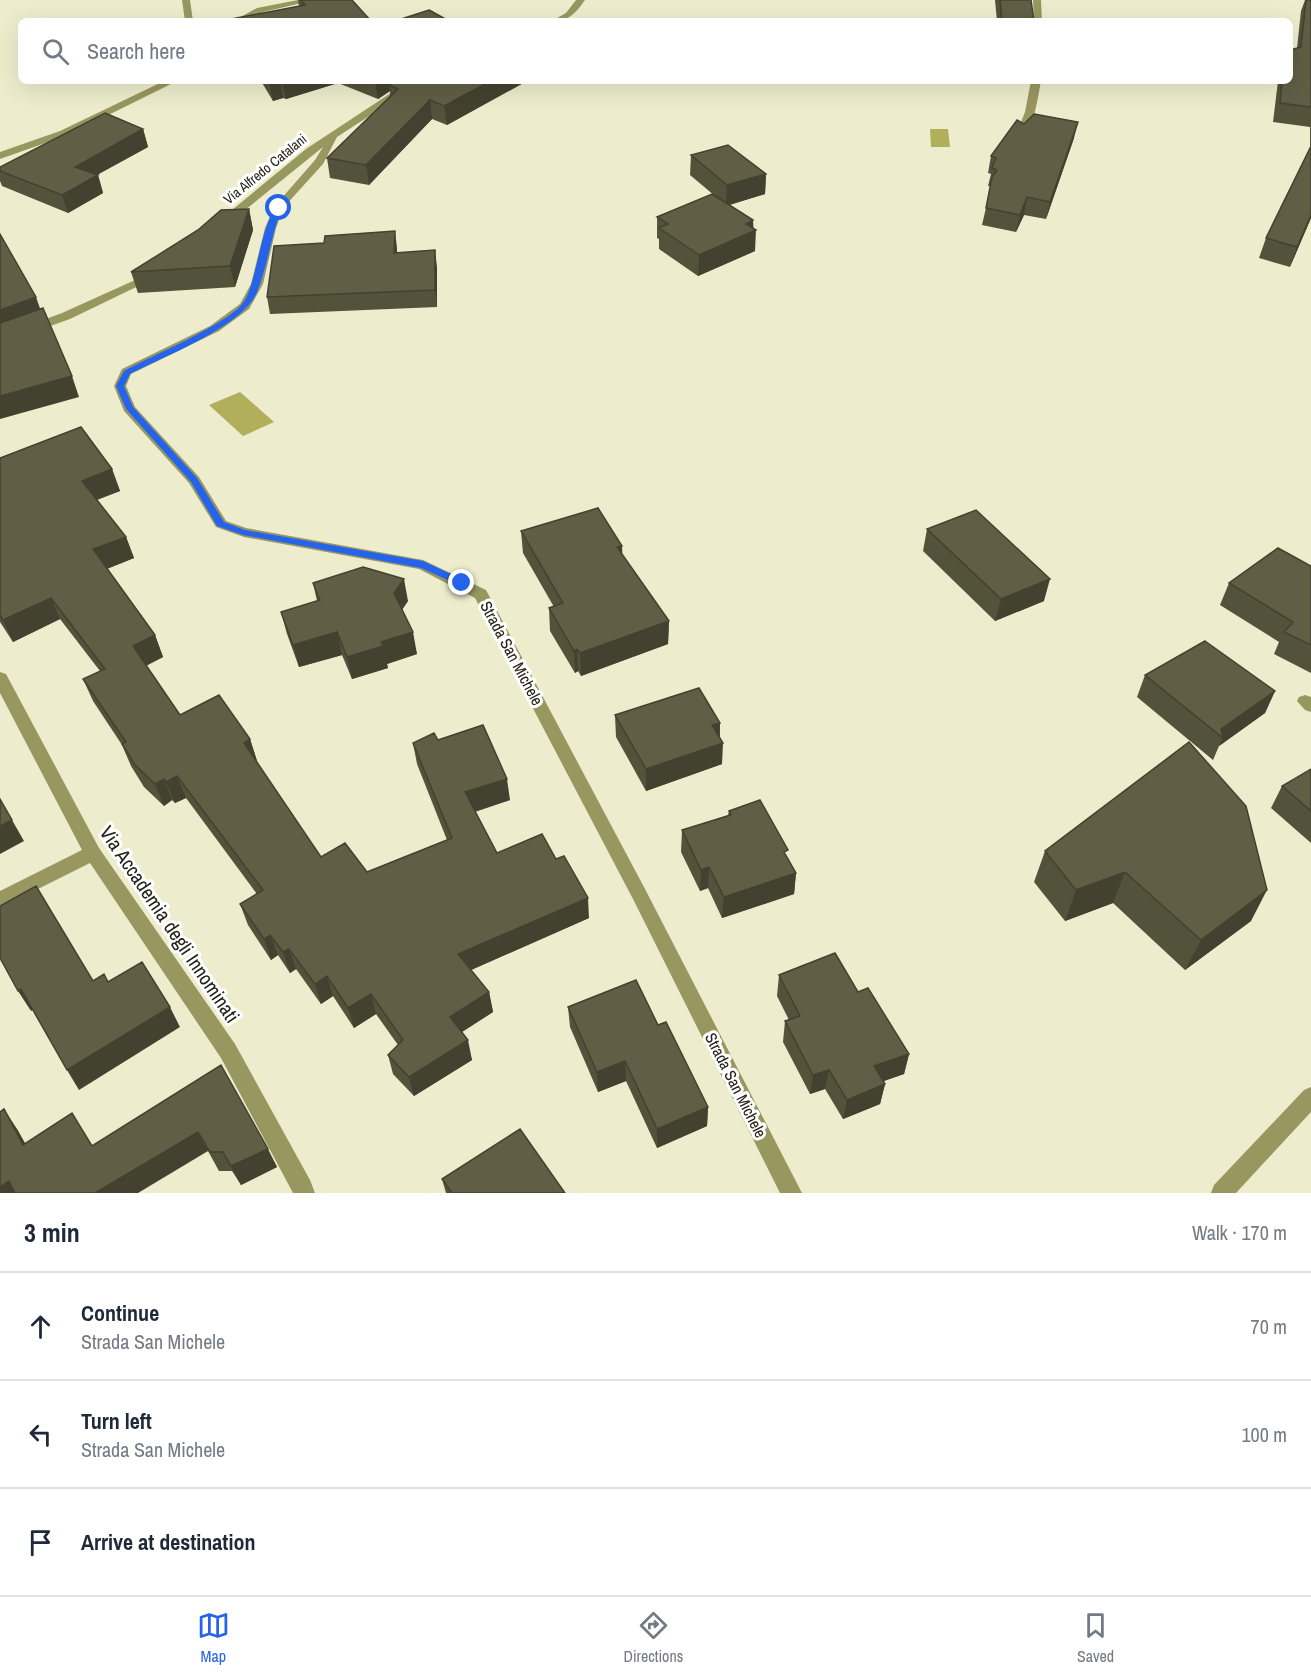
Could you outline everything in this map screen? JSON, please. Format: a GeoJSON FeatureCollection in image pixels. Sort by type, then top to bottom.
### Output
{"type":"FeatureCollection","features":[{"type":"Feature","properties":{"kind":"street"},"geometry":{"type":"LineString","coordinates":[[186,0],[189,18]]}},
{"type":"Feature","properties":{"kind":"street"},"geometry":{"type":"LineString","coordinates":[[243,18],[260,10],[311,0]]}},
{"type":"Feature","properties":{"kind":"street"},"geometry":{"type":"LineString","coordinates":[[562,18],[569,15],[581,0]]}},
{"type":"Feature","properties":{"kind":"street"},"geometry":{"type":"LineString","coordinates":[[1037,0],[1038,18]]}},
{"type":"Feature","properties":{"kind":"street"},"geometry":{"type":"LineString","coordinates":[[0,156],[64,133],[166,84]]}},
{"type":"Feature","properties":{"kind":"street","name":"Via Alfredo Catalani"},"geometry":{"type":"LineString","coordinates":[[212,232],[310,150],[410,84]]}},
{"type":"Feature","properties":{"kind":"street"},"geometry":{"type":"LineString","coordinates":[[1021,135],[1030,112],[1035,84]]}},
{"type":"Feature","properties":{"kind":"street","name":"Strada San Michele"},"geometry":{"type":"LineString","coordinates":[[333,135],[323,157],[290,191],[279,208],[270,229],[253,293],[245,306],[220,325],[126,372],[120,386],[129,408],[194,480],[221,524],[254,534],[423,565],[481,594],[639,894],[791,1193]]}},
{"type":"Feature","properties":{"kind":"street"},"geometry":{"type":"LineString","coordinates":[[0,340],[66,316],[148,279],[168,265]]}},
{"type":"Feature","properties":{"kind":"street","name":"Via Accademia degli Innominati"},"geometry":{"type":"LineString","coordinates":[[0,678],[93,853],[228,1052],[303,1187],[304,1193]]}},
{"type":"Feature","properties":{"kind":"street"},"geometry":{"type":"LineString","coordinates":[[0,900],[93,853]]}},
{"type":"Feature","properties":{"kind":"street"},"geometry":{"type":"LineString","coordinates":[[1222,1193],[1311,1097]]}},
{"type":"Feature","properties":{"kind":"shaded area"},"geometry":{"type":"Polygon","coordinates":[[[930,129],[948,129],[950,147],[931,147],[930,129]]]}},
{"type":"Feature","properties":{"kind":"shaded area"},"geometry":{"type":"Polygon","coordinates":[[[240,392],[274,422],[243,436],[209,405],[240,392]]]}},
{"type":"Feature","properties":{"kind":"building"},"geometry":{"type":"Polygon","coordinates":[[[301,0],[352,0],[368,18],[236,18],[305,5],[301,0]]]}},
{"type":"Feature","properties":{"kind":"building"},"geometry":{"type":"Polygon","coordinates":[[[1000,0],[1031,0],[1034,18],[1002,18],[1000,0]]]}},
{"type":"Feature","properties":{"kind":"building"},"geometry":{"type":"Polygon","coordinates":[[[1306,0],[1311,0],[1311,107],[1280,103],[1282,84],[1293,84],[1293,49],[1301,47],[1306,0]]]}},
{"type":"Feature","properties":{"kind":"building"},"geometry":{"type":"Polygon","coordinates":[[[429,10],[444,18],[404,18],[429,10]]]}},
{"type":"Feature","properties":{"kind":"building"},"geometry":{"type":"Polygon","coordinates":[[[485,84],[444,106],[430,100],[366,165],[327,158],[398,89],[389,85],[485,84]]]}},
{"type":"Feature","properties":{"kind":"building"},"geometry":{"type":"Polygon","coordinates":[[[105,113],[143,129],[75,167],[98,175],[62,195],[0,171],[0,167],[105,113]]]}},
{"type":"Feature","properties":{"kind":"building"},"geometry":{"type":"Polygon","coordinates":[[[1034,114],[1078,122],[1050,202],[1027,197],[1020,215],[986,208],[992,177],[997,170],[992,168],[996,158],[991,156],[1017,120],[1024,124],[1034,114]]]}},
{"type":"Feature","properties":{"kind":"building"},"geometry":{"type":"Polygon","coordinates":[[[728,145],[766,174],[727,185],[691,155],[728,145]]]}},
{"type":"Feature","properties":{"kind":"building"},"geometry":{"type":"Polygon","coordinates":[[[1311,146],[1311,215],[1297,247],[1266,238],[1311,146]]]}},
{"type":"Feature","properties":{"kind":"building"},"geometry":{"type":"Polygon","coordinates":[[[712,194],[753,220],[746,224],[756,230],[699,255],[659,228],[668,224],[657,217],[712,194]]]}},
{"type":"Feature","properties":{"kind":"building"},"geometry":{"type":"Polygon","coordinates":[[[249,209],[230,266],[131,272],[198,230],[221,210],[249,209]]]}},
{"type":"Feature","properties":{"kind":"building"},"geometry":{"type":"Polygon","coordinates":[[[395,231],[394,253],[435,250],[435,290],[267,297],[274,246],[324,243],[325,236],[395,231]]]}},
{"type":"Feature","properties":{"kind":"building"},"geometry":{"type":"Polygon","coordinates":[[[0,234],[36,297],[0,310],[0,234]]]}},
{"type":"Feature","properties":{"kind":"building"},"geometry":{"type":"Polygon","coordinates":[[[43,308],[72,376],[0,396],[0,323],[43,308]]]}},
{"type":"Feature","properties":{"kind":"building"},"geometry":{"type":"Polygon","coordinates":[[[81,427],[112,469],[82,481],[126,537],[93,549],[155,635],[133,646],[180,715],[219,695],[250,739],[244,743],[321,857],[345,843],[367,872],[452,838],[413,743],[434,733],[438,740],[483,725],[507,779],[465,792],[497,853],[542,834],[556,859],[564,856],[588,898],[458,954],[489,992],[450,1017],[468,1040],[409,1077],[388,1055],[403,1040],[371,994],[348,1008],[327,976],[315,984],[289,949],[283,952],[270,935],[264,939],[240,904],[263,890],[177,776],[166,782],[164,779],[155,784],[135,765],[122,744],[126,742],[83,679],[105,669],[51,598],[3,620],[0,615],[0,458],[81,427]]]}},
{"type":"Feature","properties":{"kind":"building"},"geometry":{"type":"Polygon","coordinates":[[[598,508],[622,546],[617,547],[669,621],[580,653],[577,649],[574,651],[549,608],[563,603],[521,531],[598,508]]]}},
{"type":"Feature","properties":{"kind":"building"},"geometry":{"type":"Polygon","coordinates":[[[976,510],[1050,579],[1001,599],[927,529],[976,510]]]}},
{"type":"Feature","properties":{"kind":"building"},"geometry":{"type":"Polygon","coordinates":[[[1278,548],[1311,566],[1311,645],[1284,632],[1293,622],[1229,583],[1278,548]]]}},
{"type":"Feature","properties":{"kind":"building"},"geometry":{"type":"Polygon","coordinates":[[[363,567],[404,579],[394,593],[413,632],[381,642],[383,646],[347,657],[337,632],[293,645],[281,612],[320,600],[313,583],[363,567]]]}},
{"type":"Feature","properties":{"kind":"building"},"geometry":{"type":"Polygon","coordinates":[[[1205,641],[1275,691],[1221,729],[1223,738],[1145,675],[1205,641]]]}},
{"type":"Feature","properties":{"kind":"building"},"geometry":{"type":"Polygon","coordinates":[[[699,688],[720,723],[712,725],[723,743],[646,769],[615,715],[699,688]]]}},
{"type":"Feature","properties":{"kind":"building"},"geometry":{"type":"Polygon","coordinates":[[[1189,742],[1246,806],[1267,890],[1201,940],[1125,872],[1076,890],[1045,851],[1189,742]]]}},
{"type":"Feature","properties":{"kind":"building"},"geometry":{"type":"Polygon","coordinates":[[[1311,769],[1311,811],[1282,786],[1311,769]]]}},
{"type":"Feature","properties":{"kind":"building"},"geometry":{"type":"Polygon","coordinates":[[[0,799],[12,820],[0,826],[0,799]]]}},
{"type":"Feature","properties":{"kind":"building"},"geometry":{"type":"Polygon","coordinates":[[[760,800],[788,850],[784,852],[796,873],[724,897],[709,867],[701,870],[682,830],[731,815],[729,811],[760,800]]]}},
{"type":"Feature","properties":{"kind":"building"},"geometry":{"type":"Polygon","coordinates":[[[36,886],[93,981],[104,974],[108,982],[142,962],[170,1007],[67,1070],[21,989],[18,991],[0,958],[0,906],[36,886]]]}},
{"type":"Feature","properties":{"kind":"building"},"geometry":{"type":"Polygon","coordinates":[[[835,953],[858,992],[868,988],[909,1054],[874,1066],[885,1084],[847,1100],[829,1070],[813,1075],[785,1021],[800,1016],[779,975],[835,953]]]}},
{"type":"Feature","properties":{"kind":"building"},"geometry":{"type":"Polygon","coordinates":[[[636,980],[658,1025],[666,1022],[708,1107],[657,1129],[625,1061],[597,1072],[568,1007],[636,980]]]}},
{"type":"Feature","properties":{"kind":"building"},"geometry":{"type":"Polygon","coordinates":[[[221,1065],[268,1149],[231,1166],[223,1152],[210,1152],[198,1132],[95,1193],[15,1193],[9,1181],[0,1187],[0,1112],[4,1109],[23,1145],[72,1113],[92,1146],[221,1065]]]}},
{"type":"Feature","properties":{"kind":"building"},"geometry":{"type":"Polygon","coordinates":[[[520,1129],[565,1193],[452,1193],[442,1179],[520,1129]]]}},
{"type":"Feature","properties":{"kind":"route"},"geometry":{"type":"LineString","coordinates":[[279,208],[270,229],[253,293],[245,306],[220,325],[126,372],[120,386],[129,408],[194,480],[221,524],[243,532],[423,565],[462,583]]}}]}
